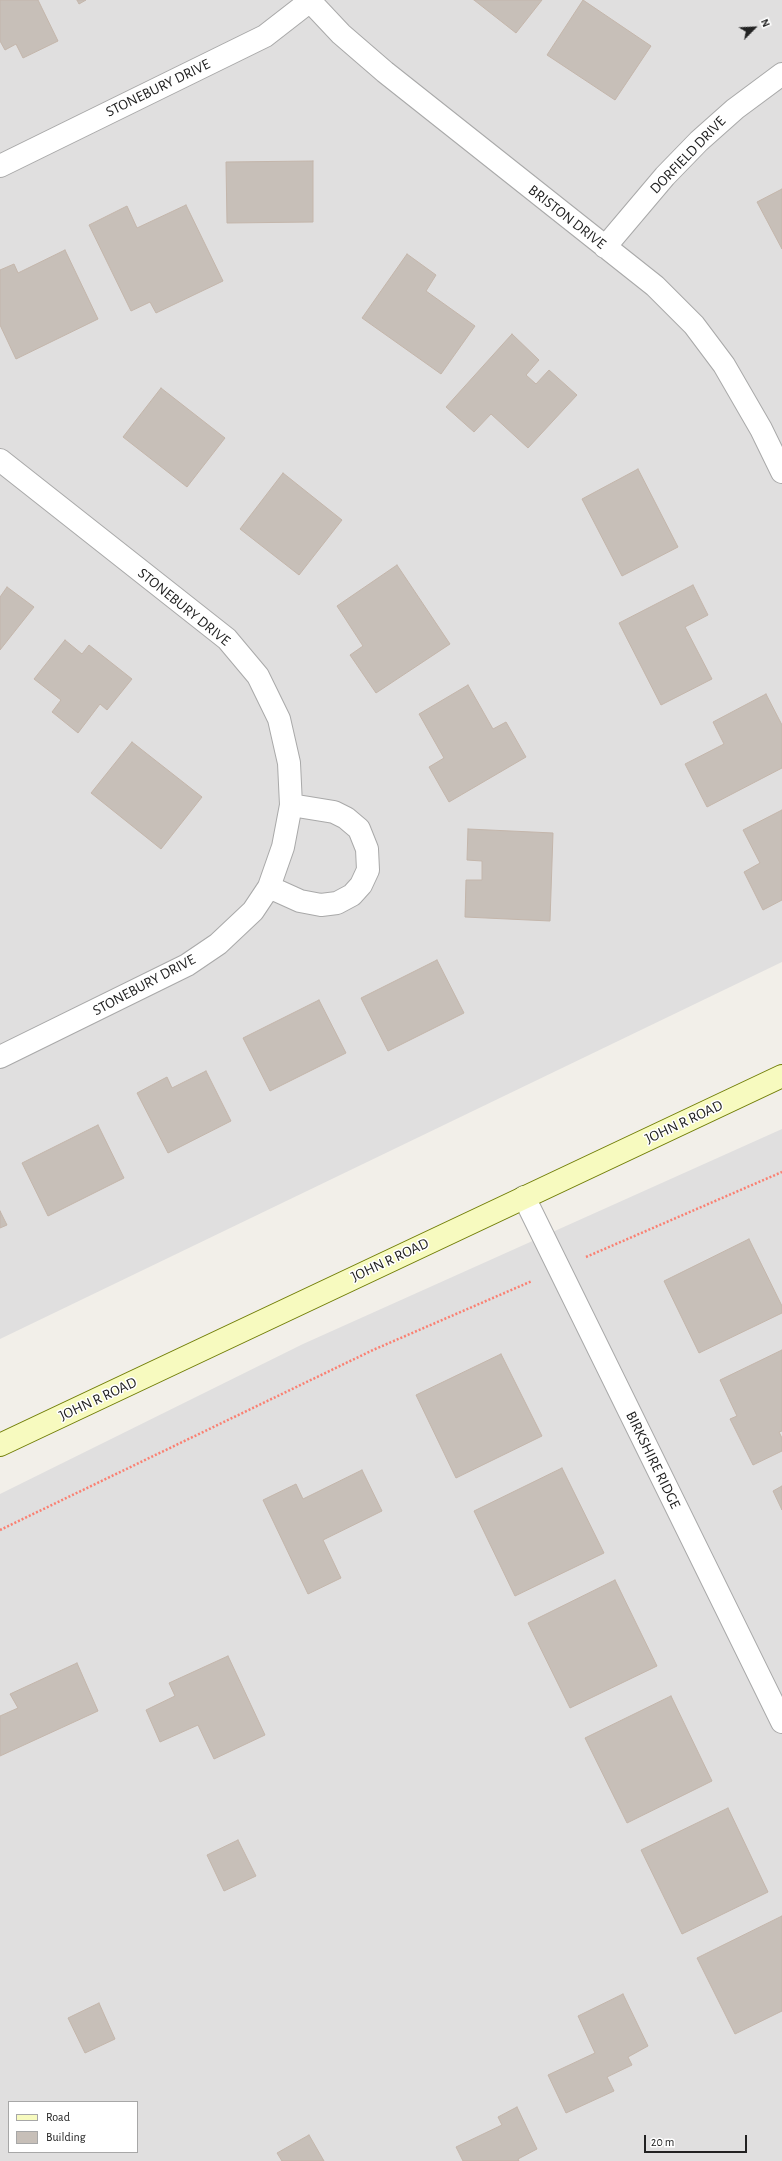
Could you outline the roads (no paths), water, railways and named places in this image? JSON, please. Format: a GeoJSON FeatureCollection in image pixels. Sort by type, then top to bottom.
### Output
{"type":"FeatureCollection","features":[{"type":"Feature","properties":{"kind":"main road","name":"JOHN R ROAD"},"geometry":{"type":"LineString","coordinates":[[0,1445],[782,1076]]}},
{"type":"Feature","properties":{"kind":"street","name":"STONEBURY DRIVE"},"geometry":{"type":"LineString","coordinates":[[0,166],[265,36],[309,0]]}},
{"type":"Feature","properties":{"kind":"street","name":"BRISTON DRIVE"},"geometry":{"type":"LineString","coordinates":[[309,0],[342,34],[385,72],[654,286],[694,325],[728,371],[761,428],[782,472]]}},
{"type":"Feature","properties":{"kind":"street","name":"DORFIELD DRIVE"},"geometry":{"type":"LineString","coordinates":[[604,247],[665,176],[699,141],[734,109],[782,74]]}},
{"type":"Feature","properties":{"kind":"street","name":"STONEBURY DRIVE"},"geometry":{"type":"LineString","coordinates":[[0,460],[227,639],[258,676],[279,719],[288,763],[291,805],[282,847],[269,887],[253,911],[218,944],[187,965],[0,1057]]}},
{"type":"Feature","properties":{"kind":"street"},"geometry":{"type":"LineString","coordinates":[[269,887],[300,901],[321,905],[337,903],[352,895],[361,885],[368,870],[367,849],[360,829],[346,818],[334,812],[291,805]]}},
{"type":"Feature","properties":{"kind":"street","name":"BIRKSHIRE RIDGE"},"geometry":{"type":"LineString","coordinates":[[524,1197],[782,1722]]}}]}
